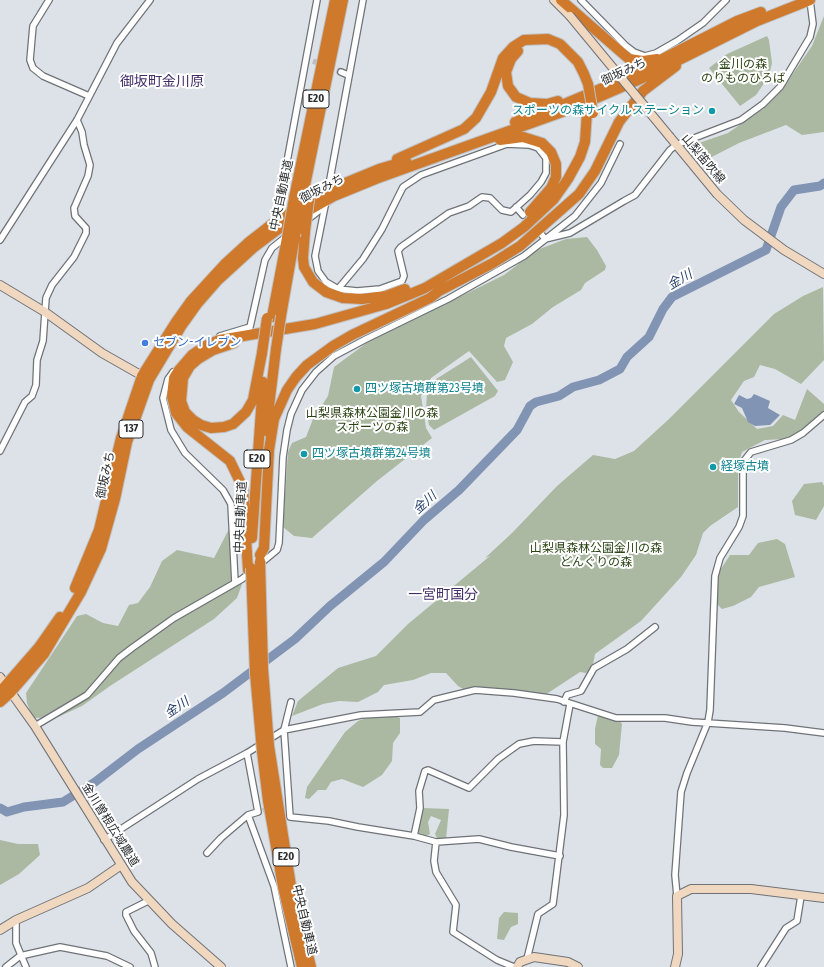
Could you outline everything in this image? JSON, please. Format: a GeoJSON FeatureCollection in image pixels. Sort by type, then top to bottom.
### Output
{"type":"FeatureCollection","features":[{"type":"Feature","properties":{"kind":"highway","name":"中央自動車道"},"geometry":{"type":"LineString","coordinates":[[303,195],[335,0]]}},
{"type":"Feature","properties":{"kind":"highway","name":"中央自動車道"},"geometry":{"type":"LineString","coordinates":[[274,317],[279,277],[303,195],[343,0]]}},
{"type":"Feature","properties":{"kind":"highway"},"geometry":{"type":"LineString","coordinates":[[561,0],[630,59],[652,61],[672,54]]}},
{"type":"Feature","properties":{"kind":"highway","name":"御坂みち"},"geometry":{"type":"LineString","coordinates":[[0,702],[5,691],[59,618],[93,548],[107,501],[121,438],[146,378],[176,322],[205,285],[249,242],[276,221],[399,163],[558,107],[607,86],[737,21],[792,0]]}},
{"type":"Feature","properties":{"kind":"highway","name":"御坂みち"},"geometry":{"type":"LineString","coordinates":[[379,173],[576,107],[632,83],[757,21],[810,0]]}},
{"type":"Feature","properties":{"kind":"highway"},"geometry":{"type":"LineString","coordinates":[[274,317],[268,351],[253,400],[246,412],[233,424],[224,427],[211,428],[193,420],[185,412],[181,401],[183,378],[190,366],[213,350],[240,341],[284,335],[341,323],[439,291],[493,263],[520,246],[579,194],[595,171],[619,122],[643,91],[678,65],[727,35]]}},
{"type":"Feature","properties":{"kind":"highway"},"geometry":{"type":"LineString","coordinates":[[379,173],[464,129],[476,118],[491,92],[503,58],[513,47],[524,40],[548,39],[560,44],[578,62],[590,113],[593,134],[590,147],[582,168],[554,208],[493,263]]}},
{"type":"Feature","properties":{"kind":"highway"},"geometry":{"type":"LineString","coordinates":[[581,75],[556,48],[545,44],[534,44],[520,48],[511,59],[506,72],[508,86],[516,97],[530,103],[547,104],[560,101],[588,90],[607,86]]}},
{"type":"Feature","properties":{"kind":"highway"},"geometry":{"type":"LineString","coordinates":[[255,563],[243,488],[230,461],[187,427],[176,413],[172,396],[174,378],[179,370],[192,354],[219,340],[315,324],[362,312],[412,294],[502,243],[524,227],[554,199],[568,179],[580,157],[585,142],[590,113]]}},
{"type":"Feature","properties":{"kind":"highway"},"geometry":{"type":"LineString","coordinates":[[379,173],[422,166],[523,137],[542,143],[551,152],[556,164],[556,177],[551,188],[539,204],[514,228],[502,243]]}},
{"type":"Feature","properties":{"kind":"highway"},"geometry":{"type":"LineString","coordinates":[[303,195],[305,231],[303,258],[307,274],[318,288],[334,296],[352,299],[373,298],[397,292],[422,282],[436,280]]}},
{"type":"Feature","properties":{"kind":"highway","name":"御坂みち"},"geometry":{"type":"LineString","coordinates":[[146,378],[182,325],[218,280],[259,243],[285,224],[327,198]]}},
{"type":"Feature","properties":{"kind":"highway","name":"中央自動車道"},"geometry":{"type":"LineString","coordinates":[[291,237],[268,351],[259,433],[255,563],[260,612],[268,801],[283,887],[302,967]]}},
{"type":"Feature","properties":{"kind":"highway"},"geometry":{"type":"LineString","coordinates":[[255,563],[264,548],[269,450],[274,419],[287,390],[307,365],[333,346],[430,298],[439,291]]}},
{"type":"Feature","properties":{"kind":"highway","name":"中央自動車道"},"geometry":{"type":"LineString","coordinates":[[268,351],[265,446],[255,563],[249,583],[252,586],[255,673],[266,748],[291,886],[310,967]]}},
{"type":"Feature","properties":{"kind":"street"},"geometry":{"type":"LineString","coordinates":[[48,0],[41,16],[33,26],[30,60],[33,68],[43,76],[89,96]]}},
{"type":"Feature","properties":{"kind":"street"},"geometry":{"type":"LineString","coordinates":[[0,240],[77,120],[118,43],[150,0]]}},
{"type":"Feature","properties":{"kind":"street"},"geometry":{"type":"LineString","coordinates":[[276,221],[317,0]]}},
{"type":"Feature","properties":{"kind":"street"},"geometry":{"type":"LineString","coordinates":[[338,289],[363,259],[378,235],[402,187],[421,175],[505,142],[519,143],[538,148],[546,158],[546,173],[541,182],[516,207],[507,212],[502,210],[490,198],[482,197],[469,206],[449,213],[401,246],[398,251],[404,276],[402,281],[398,284],[380,289],[357,291],[338,289],[326,282],[318,271],[315,256],[363,0]]}},
{"type":"Feature","properties":{"kind":"street","name":"山梨笛吹線"},"geometry":{"type":"LineString","coordinates":[[554,0],[570,16],[717,194],[744,220],[784,250],[824,274]]}},
{"type":"Feature","properties":{"kind":"street"},"geometry":{"type":"LineString","coordinates":[[581,0],[626,46],[634,52],[645,56],[656,53],[677,41],[703,23],[726,0]]}},
{"type":"Feature","properties":{"kind":"street"},"geometry":{"type":"LineString","coordinates":[[543,237],[570,232],[635,195],[670,150],[676,145],[742,120],[763,104],[780,87],[810,37],[813,24],[810,0]]}},
{"type":"Feature","properties":{"kind":"street"},"geometry":{"type":"LineString","coordinates":[[306,58],[313,61]]}},
{"type":"Feature","properties":{"kind":"street"},"geometry":{"type":"LineString","coordinates":[[341,72],[348,75]]}},
{"type":"Feature","properties":{"kind":"street"},"geometry":{"type":"LineString","coordinates":[[0,451],[25,402],[32,396],[36,385],[37,360],[43,341],[46,298],[52,285],[74,257],[86,233],[86,228],[75,216],[74,208],[88,176],[90,165],[82,132],[77,120]]}},
{"type":"Feature","properties":{"kind":"street"},"geometry":{"type":"LineString","coordinates":[[35,726],[87,695],[119,658],[174,618],[235,583],[276,550],[280,528],[283,457],[287,430],[291,414],[302,390],[316,372],[334,356],[448,299],[524,256],[543,237],[575,216],[601,183],[620,144]]}},
{"type":"Feature","properties":{"kind":"street"},"geometry":{"type":"LineString","coordinates":[[235,583],[231,504],[224,490],[185,453],[171,430],[164,398],[168,379],[182,359],[199,345],[219,336],[250,327],[265,260],[272,248],[327,198]]}},
{"type":"Feature","properties":{"kind":"street"},"geometry":{"type":"LineString","coordinates":[[516,207],[523,215]]}},
{"type":"Feature","properties":{"kind":"street"},"geometry":{"type":"LineString","coordinates":[[0,285],[45,312],[102,352],[146,378]]}},
{"type":"Feature","properties":{"kind":"street"},"geometry":{"type":"LineString","coordinates":[[675,967],[678,954],[677,896],[675,875],[682,792],[687,773],[708,722],[713,657],[715,576],[720,558],[739,527],[742,516],[743,462],[751,452],[791,440],[803,433],[824,416]]}},
{"type":"Feature","properties":{"kind":"street"},"geometry":{"type":"LineString","coordinates":[[526,959],[538,914],[553,904],[564,815],[563,742],[567,703],[566,695],[581,691],[594,668],[627,649],[655,627]]}},
{"type":"Feature","properties":{"kind":"street","name":"金川曽根広域農道"},"geometry":{"type":"LineString","coordinates":[[0,677],[5,691],[35,726],[120,866],[132,882],[148,901],[221,967]]}},
{"type":"Feature","properties":{"kind":"street"},"geometry":{"type":"LineString","coordinates":[[104,840],[198,779],[247,753],[284,730],[362,715],[420,712],[434,700],[475,690],[514,693],[557,699],[616,718],[665,718],[692,722],[708,722],[824,733]]}},
{"type":"Feature","properties":{"kind":"street"},"geometry":{"type":"LineString","coordinates":[[291,702],[284,730],[286,801],[290,817],[329,821],[414,836],[436,842],[479,839],[511,847],[560,856]]}},
{"type":"Feature","properties":{"kind":"street"},"geometry":{"type":"LineString","coordinates":[[414,836],[420,808],[419,792],[425,771],[428,770],[469,788],[498,759],[519,744],[534,741],[563,742]]}},
{"type":"Feature","properties":{"kind":"street"},"geometry":{"type":"LineString","coordinates":[[207,853],[221,838],[248,815],[260,811],[247,753]]}},
{"type":"Feature","properties":{"kind":"street"},"geometry":{"type":"LineString","coordinates":[[248,815],[274,886],[290,967]]}},
{"type":"Feature","properties":{"kind":"street"},"geometry":{"type":"LineString","coordinates":[[436,842],[434,862],[436,872],[456,905],[453,932],[497,960],[514,967]]}},
{"type":"Feature","properties":{"kind":"street"},"geometry":{"type":"LineString","coordinates":[[0,930],[16,920],[88,888],[120,866]]}},
{"type":"Feature","properties":{"kind":"street"},"geometry":{"type":"LineString","coordinates":[[677,896],[690,889],[751,889],[824,898]]}},
{"type":"Feature","properties":{"kind":"street"},"geometry":{"type":"LineString","coordinates":[[761,967],[786,928],[797,921],[801,896]]}},
{"type":"Feature","properties":{"kind":"street"},"geometry":{"type":"LineString","coordinates":[[148,901],[126,912],[126,915],[134,931],[151,953],[155,967]]}},
{"type":"Feature","properties":{"kind":"street"},"geometry":{"type":"LineString","coordinates":[[16,920],[16,943],[20,956],[26,967]]}},
{"type":"Feature","properties":{"kind":"street"},"geometry":{"type":"LineString","coordinates":[[6,967],[20,956],[60,947],[107,956],[130,967]]}},
{"type":"Feature","properties":{"kind":"street"},"geometry":{"type":"LineString","coordinates":[[517,967],[520,962],[534,957],[568,962],[578,967]]}},
{"type":"Feature","properties":{"kind":"green space"},"geometry":{"type":"Polygon","coordinates":[[[824,16],[824,132],[802,135],[786,125],[739,143],[702,162],[692,151],[699,143],[728,133],[763,109],[783,88],[812,46],[824,16]]]}},
{"type":"Feature","properties":{"kind":"green space","name":"金川の森 のりものひろば"},"geometry":{"type":"Polygon","coordinates":[[[767,36],[769,40],[772,63],[769,76],[756,95],[740,106],[709,68],[727,54],[767,36]]]}},
{"type":"Feature","properties":{"kind":"green space","name":"山梨県森林公園金川の森 スポーツの森"},"geometry":{"type":"Polygon","coordinates":[[[587,237],[597,250],[606,266],[605,270],[585,283],[581,290],[553,307],[532,324],[506,338],[504,346],[513,362],[505,380],[497,382],[469,351],[431,378],[421,396],[426,428],[432,438],[377,481],[312,538],[294,536],[283,527],[288,452],[292,443],[306,437],[313,419],[328,396],[334,367],[368,342],[504,275],[537,250],[566,239],[587,237]]]}},
{"type":"Feature","properties":{"kind":"green space","name":"山梨県森林公園金川の森 どんぐりの森"},"geometry":{"type":"Polygon","coordinates":[[[823,287],[824,360],[801,384],[775,369],[760,365],[754,377],[744,381],[731,400],[739,412],[757,429],[773,426],[783,415],[795,420],[807,389],[824,404],[824,414],[797,433],[785,439],[765,440],[742,452],[738,465],[738,507],[710,526],[703,533],[696,555],[681,577],[641,621],[595,654],[592,670],[586,673],[580,672],[545,695],[518,696],[505,690],[465,690],[458,686],[446,673],[431,673],[413,680],[384,685],[378,692],[358,702],[339,701],[323,704],[292,716],[298,701],[338,668],[376,656],[408,624],[490,556],[485,558],[512,533],[557,486],[593,455],[615,459],[634,451],[669,419],[774,314],[803,296],[823,287]]]}},
{"type":"Feature","properties":{"kind":"green space"},"geometry":{"type":"Polygon","coordinates":[[[471,357],[498,391],[495,396],[434,430],[429,425],[426,409],[427,393],[433,381],[471,357]]]}},
{"type":"Feature","properties":{"kind":"green space"},"geometry":{"type":"Polygon","coordinates":[[[822,482],[824,486],[824,506],[816,520],[795,515],[792,501],[804,484],[822,482]]]}},
{"type":"Feature","properties":{"kind":"green space"},"geometry":{"type":"Polygon","coordinates":[[[236,527],[240,535],[234,566],[242,584],[237,598],[214,619],[110,686],[82,706],[58,717],[33,718],[27,703],[26,693],[77,616],[86,614],[103,623],[118,626],[129,605],[138,603],[150,587],[162,561],[177,550],[214,558],[229,529],[236,527]]]}},
{"type":"Feature","properties":{"kind":"green space"},"geometry":{"type":"Polygon","coordinates":[[[777,539],[785,544],[795,577],[759,587],[751,597],[733,606],[722,609],[716,603],[719,572],[730,555],[749,555],[758,543],[777,539]]]}},
{"type":"Feature","properties":{"kind":"green space"},"geometry":{"type":"Polygon","coordinates":[[[598,715],[619,720],[622,724],[619,755],[612,768],[603,768],[600,765],[601,749],[595,744],[595,729],[598,715]]]}},
{"type":"Feature","properties":{"kind":"green space"},"geometry":{"type":"Polygon","coordinates":[[[395,716],[400,718],[400,733],[393,743],[392,761],[382,775],[363,787],[342,779],[331,782],[326,790],[318,790],[309,799],[305,798],[307,787],[345,732],[358,721],[369,717],[395,716]]]}},
{"type":"Feature","properties":{"kind":"green space"},"geometry":{"type":"Polygon","coordinates":[[[422,808],[449,809],[446,839],[438,840],[435,834],[441,820],[431,816],[428,822],[430,834],[426,836],[419,835],[418,830],[422,808]]]}},
{"type":"Feature","properties":{"kind":"green space"},"geometry":{"type":"Polygon","coordinates":[[[0,840],[18,844],[38,844],[40,855],[19,874],[0,885],[0,840]]]}},
{"type":"Feature","properties":{"kind":"green space"},"geometry":{"type":"Polygon","coordinates":[[[504,912],[518,913],[518,924],[511,927],[504,940],[497,939],[499,918],[504,912]]]}},
{"type":"Feature","properties":{"kind":"water"},"geometry":{"type":"Polygon","coordinates":[[[754,394],[770,401],[768,408],[780,415],[770,425],[755,426],[748,422],[742,408],[734,404],[739,395],[747,399],[751,398],[754,394]]]}},
{"type":"Feature","properties":{"kind":"waterway","name":"金川"},"geometry":{"type":"LineString","coordinates":[[0,808],[7,812],[24,807],[63,802],[95,782],[138,749],[223,693],[295,639],[330,606],[384,562],[424,520],[459,490],[517,430],[530,406],[536,402],[559,396],[573,387],[599,380],[620,369],[627,357],[649,337],[663,309],[672,297],[766,250],[781,207],[794,190],[820,186],[824,183]]}},
{"type":"Feature","properties":{"kind":"tunnel"},"geometry":{"type":"LineString","coordinates":[[313,61],[341,72]]}},
{"type":"Feature","properties":{"kind":"tunnel"},"geometry":{"type":"LineString","coordinates":[[263,811],[283,802]]}},
{"type":"Feature","properties":{"kind":"place","name":"スポーツの森サイクルステーション"},"geometry":{"type":"Point","coordinates":[712,111]}},
{"type":"Feature","properties":{"kind":"place","name":"セブン-イレブン"},"geometry":{"type":"Point","coordinates":[145,343]}},
{"type":"Feature","properties":{"kind":"place","name":"四ツ塚古墳群第23号墳"},"geometry":{"type":"Point","coordinates":[357,389]}},
{"type":"Feature","properties":{"kind":"place","name":"四ツ塚古墳群第24号墳"},"geometry":{"type":"Point","coordinates":[304,454]}},
{"type":"Feature","properties":{"kind":"place","name":"経塚古墳"},"geometry":{"type":"Point","coordinates":[713,467]}},
{"type":"Feature","properties":{"kind":"district","name":"御坂町金川原"},"geometry":{"type":"Point","coordinates":[162,82]}},
{"type":"Feature","properties":{"kind":"district","name":"一宮町国分"},"geometry":{"type":"Point","coordinates":[443,595]}}]}
